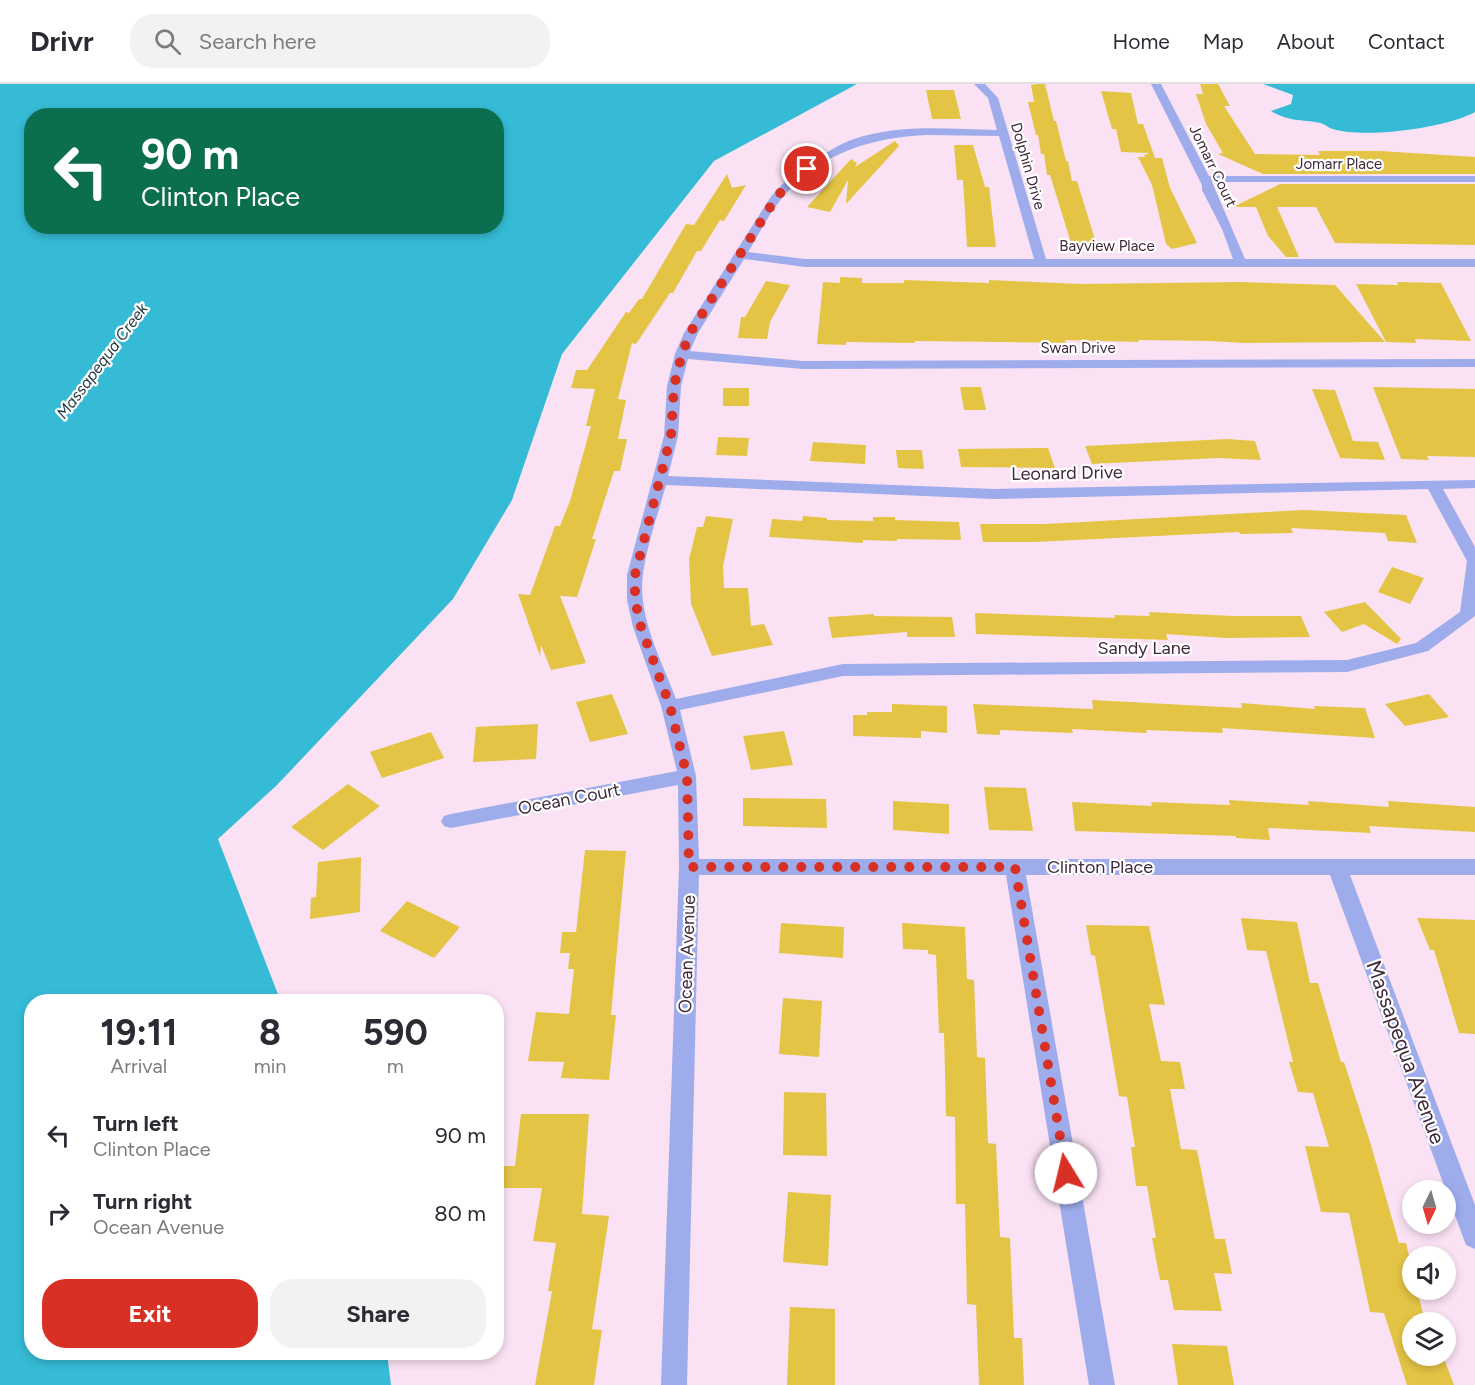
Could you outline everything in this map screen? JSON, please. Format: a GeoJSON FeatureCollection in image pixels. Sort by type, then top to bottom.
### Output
{"type":"FeatureCollection","features":[{"type":"Feature","properties":{"kind":"street","name":"Dolphin Drive"},"geometry":{"type":"LineString","coordinates":[[978,84],[993,98],[1041,262]]}},
{"type":"Feature","properties":{"kind":"street","name":"Jomarr Court"},"geometry":{"type":"LineString","coordinates":[[1156,84],[1228,229],[1240,263]]}},
{"type":"Feature","properties":{"kind":"street","name":"Ocean Avenue"},"geometry":{"type":"LineString","coordinates":[[674,1385],[689,867],[687,776],[670,706],[641,627],[635,600],[635,575],[671,436],[674,386],[682,354],[690,333],[787,185],[807,169],[852,143],[894,134],[1003,132]]}},
{"type":"Feature","properties":{"kind":"street","name":"Jomarr Place"},"geometry":{"type":"LineString","coordinates":[[1203,179],[1475,179]]}},
{"type":"Feature","properties":{"kind":"street","name":"Bayview Place"},"geometry":{"type":"LineString","coordinates":[[740,255],[805,263],[1475,263]]}},
{"type":"Feature","properties":{"kind":"street","name":"Swan Drive"},"geometry":{"type":"LineString","coordinates":[[682,354],[803,365],[1475,363]]}},
{"type":"Feature","properties":{"kind":"street","name":"Leonard Drive"},"geometry":{"type":"LineString","coordinates":[[660,480],[994,494],[1475,484]]}},
{"type":"Feature","properties":{"kind":"street","name":"Sandy Lane"},"geometry":{"type":"LineString","coordinates":[[670,706],[843,670],[1347,666],[1422,647],[1471,615],[1475,561],[1433,484]]}},
{"type":"Feature","properties":{"kind":"street","name":"Ocean Court"},"geometry":{"type":"LineString","coordinates":[[451,821],[687,776]]}},
{"type":"Feature","properties":{"kind":"street","name":"Clinton Place"},"geometry":{"type":"LineString","coordinates":[[689,867],[1475,867]]}},
{"type":"Feature","properties":{"kind":"street"},"geometry":{"type":"LineString","coordinates":[[1015,867],[1102,1385]]}},
{"type":"Feature","properties":{"kind":"street","name":"Massapequa Avenue"},"geometry":{"type":"LineString","coordinates":[[1337,867],[1475,1237]]}},
{"type":"Feature","properties":{"kind":"water","name":"Massapequa Creek"},"geometry":{"type":"Polygon","coordinates":[[[0,84],[857,84],[714,161],[562,354],[512,500],[453,599],[277,785],[218,839],[278,994],[24,994],[24,1360],[388,1360],[391,1385],[0,1385],[0,84]]]}},
{"type":"Feature","properties":{"kind":"water"},"geometry":{"type":"Polygon","coordinates":[[[1263,84],[1475,84],[1475,112],[1462,118],[1426,127],[1384,132],[1347,132],[1320,123],[1277,115],[1271,111],[1291,104],[1293,95],[1263,84]]]}},
{"type":"Feature","properties":{"kind":"building"},"geometry":{"type":"Polygon","coordinates":[[[1045,84],[1072,181],[1077,181],[1097,246],[1072,246],[1050,175],[1047,175],[1044,154],[1041,154],[1028,102],[1034,102],[1031,85],[1045,84]]]}},
{"type":"Feature","properties":{"kind":"building"},"geometry":{"type":"Polygon","coordinates":[[[1200,84],[1218,84],[1230,106],[1224,106],[1255,154],[1320,155],[1318,151],[1380,151],[1475,157],[1475,174],[1263,174],[1218,154],[1223,153],[1206,124],[1196,94],[1203,94],[1200,84]]]}},
{"type":"Feature","properties":{"kind":"building"},"geometry":{"type":"Polygon","coordinates":[[[926,90],[954,90],[961,119],[932,119],[926,90]]]}},
{"type":"Feature","properties":{"kind":"building"},"geometry":{"type":"Polygon","coordinates":[[[1101,91],[1131,93],[1138,124],[1143,124],[1155,158],[1162,158],[1170,188],[1197,243],[1172,249],[1166,244],[1152,185],[1138,157],[1145,157],[1144,155],[1150,153],[1121,152],[1116,129],[1112,129],[1101,91]]]}},
{"type":"Feature","properties":{"kind":"building"},"geometry":{"type":"Polygon","coordinates":[[[895,141],[899,146],[846,204],[848,180],[830,212],[807,207],[851,159],[857,163],[855,167],[895,141]]]}},
{"type":"Feature","properties":{"kind":"building"},"geometry":{"type":"Polygon","coordinates":[[[954,145],[973,145],[985,187],[989,187],[996,247],[967,247],[963,180],[957,180],[954,145]]]}},
{"type":"Feature","properties":{"kind":"building"},"geometry":{"type":"Polygon","coordinates":[[[727,174],[732,188],[746,185],[724,221],[720,220],[701,251],[697,251],[673,293],[670,293],[636,344],[632,343],[618,399],[626,400],[618,439],[627,439],[620,471],[614,471],[592,539],[596,539],[577,597],[560,596],[586,663],[551,670],[541,645],[540,656],[518,594],[530,595],[555,526],[560,526],[570,501],[591,426],[586,426],[595,389],[571,388],[576,370],[587,370],[626,312],[629,313],[639,299],[642,299],[686,224],[694,225],[727,174]]]}},
{"type":"Feature","properties":{"kind":"building"},"geometry":{"type":"Polygon","coordinates":[[[1280,184],[1475,184],[1475,245],[1335,243],[1316,207],[1277,207],[1299,257],[1286,257],[1268,236],[1256,207],[1233,207],[1280,184]]]}},
{"type":"Feature","properties":{"kind":"building"},"geometry":{"type":"Polygon","coordinates":[[[840,277],[862,278],[862,283],[904,283],[904,280],[989,283],[989,280],[1082,284],[1239,282],[1335,285],[1385,342],[1245,343],[1065,340],[1066,343],[915,341],[915,343],[817,344],[823,282],[840,283],[840,277]]]}},
{"type":"Feature","properties":{"kind":"building"},"geometry":{"type":"Polygon","coordinates":[[[766,281],[790,285],[770,322],[767,339],[738,338],[741,317],[745,317],[766,281]]]}},
{"type":"Feature","properties":{"kind":"building"},"geometry":{"type":"Polygon","coordinates":[[[1397,282],[1441,283],[1471,341],[1415,339],[1416,343],[1386,342],[1356,284],[1398,285],[1397,282]]]}},
{"type":"Feature","properties":{"kind":"building"},"geometry":{"type":"Polygon","coordinates":[[[960,387],[981,387],[986,410],[964,410],[960,387]]]}},
{"type":"Feature","properties":{"kind":"building"},"geometry":{"type":"Polygon","coordinates":[[[1373,387],[1475,389],[1475,457],[1427,456],[1429,460],[1401,459],[1373,387]]]}},
{"type":"Feature","properties":{"kind":"building"},"geometry":{"type":"Polygon","coordinates":[[[723,388],[749,388],[749,406],[723,406],[723,388]]]}},
{"type":"Feature","properties":{"kind":"building"},"geometry":{"type":"Polygon","coordinates":[[[1312,389],[1335,390],[1353,441],[1378,442],[1385,460],[1340,458],[1312,389]]]}},
{"type":"Feature","properties":{"kind":"building"},"geometry":{"type":"Polygon","coordinates":[[[718,437],[749,438],[747,456],[716,455],[718,437]]]}},
{"type":"Feature","properties":{"kind":"building"},"geometry":{"type":"Polygon","coordinates":[[[1227,439],[1255,441],[1261,460],[1218,458],[1092,464],[1085,446],[1227,439]]]}},
{"type":"Feature","properties":{"kind":"building"},"geometry":{"type":"Polygon","coordinates":[[[813,442],[866,445],[865,464],[810,461],[813,442]]]}},
{"type":"Feature","properties":{"kind":"building"},"geometry":{"type":"Polygon","coordinates":[[[1048,448],[1055,468],[961,467],[958,449],[1048,448]]]}},
{"type":"Feature","properties":{"kind":"building"},"geometry":{"type":"Polygon","coordinates":[[[896,450],[922,450],[924,469],[898,468],[896,450]]]}},
{"type":"Feature","properties":{"kind":"building"},"geometry":{"type":"Polygon","coordinates":[[[1304,510],[1406,515],[1417,543],[1388,541],[1385,533],[1291,528],[1293,533],[1240,534],[1239,532],[1034,542],[983,542],[980,524],[1045,524],[1304,510]]]}},
{"type":"Feature","properties":{"kind":"building"},"geometry":{"type":"Polygon","coordinates":[[[706,516],[733,519],[723,566],[724,588],[748,588],[751,626],[764,624],[773,645],[712,656],[691,604],[689,559],[697,527],[703,527],[706,516]]]}},
{"type":"Feature","properties":{"kind":"building"},"geometry":{"type":"Polygon","coordinates":[[[803,516],[827,518],[827,520],[873,521],[873,517],[895,517],[895,520],[959,522],[961,540],[863,540],[863,543],[769,537],[772,519],[802,521],[803,516]]]}},
{"type":"Feature","properties":{"kind":"building"},"geometry":{"type":"Polygon","coordinates":[[[1392,567],[1424,578],[1410,604],[1378,592],[1392,567]]]}},
{"type":"Feature","properties":{"kind":"building"},"geometry":{"type":"Polygon","coordinates":[[[1365,602],[1401,639],[1397,644],[1364,624],[1342,632],[1324,612],[1365,602]]]}},
{"type":"Feature","properties":{"kind":"building"},"geometry":{"type":"Polygon","coordinates":[[[1149,612],[1301,616],[1310,637],[1227,638],[1166,634],[1168,640],[976,634],[975,613],[1115,618],[1114,615],[1150,616],[1149,612]]]}},
{"type":"Feature","properties":{"kind":"building"},"geometry":{"type":"Polygon","coordinates":[[[874,614],[874,616],[952,617],[955,637],[907,637],[907,632],[832,638],[828,617],[874,614]]]}},
{"type":"Feature","properties":{"kind":"building"},"geometry":{"type":"Polygon","coordinates":[[[612,694],[628,734],[590,742],[576,702],[612,694]]]}},
{"type":"Feature","properties":{"kind":"building"},"geometry":{"type":"Polygon","coordinates":[[[1429,694],[1449,717],[1405,726],[1385,704],[1429,694]]]}},
{"type":"Feature","properties":{"kind":"building"},"geometry":{"type":"Polygon","coordinates":[[[1092,700],[1242,708],[1241,703],[1315,709],[1314,706],[1365,708],[1375,738],[1222,728],[1223,733],[1146,730],[1147,733],[1072,729],[1073,733],[1000,730],[1000,735],[977,734],[973,704],[1093,709],[1092,700]]]}},
{"type":"Feature","properties":{"kind":"building"},"geometry":{"type":"Polygon","coordinates":[[[892,704],[947,706],[947,733],[921,731],[921,738],[853,736],[853,715],[867,715],[867,712],[892,712],[892,704]]]}},
{"type":"Feature","properties":{"kind":"building"},"geometry":{"type":"Polygon","coordinates":[[[538,724],[536,759],[473,762],[476,727],[538,724]]]}},
{"type":"Feature","properties":{"kind":"building"},"geometry":{"type":"Polygon","coordinates":[[[784,731],[793,765],[751,770],[743,736],[784,731]]]}},
{"type":"Feature","properties":{"kind":"building"},"geometry":{"type":"Polygon","coordinates":[[[431,732],[444,758],[382,778],[370,752],[431,732]]]}},
{"type":"Feature","properties":{"kind":"building"},"geometry":{"type":"Polygon","coordinates":[[[348,784],[380,806],[323,850],[291,827],[348,784]]]}},
{"type":"Feature","properties":{"kind":"building"},"geometry":{"type":"Polygon","coordinates":[[[984,787],[1026,788],[1033,831],[989,830],[984,787]]]}},
{"type":"Feature","properties":{"kind":"building"},"geometry":{"type":"Polygon","coordinates":[[[743,798],[826,799],[827,828],[743,826],[743,798]]]}},
{"type":"Feature","properties":{"kind":"building"},"geometry":{"type":"Polygon","coordinates":[[[1229,800],[1309,805],[1308,801],[1389,807],[1388,801],[1475,807],[1475,832],[1369,826],[1371,833],[1268,828],[1270,840],[1236,838],[1236,836],[1075,831],[1072,802],[1152,806],[1151,802],[1230,805],[1229,800]]]}},
{"type":"Feature","properties":{"kind":"building"},"geometry":{"type":"Polygon","coordinates":[[[893,801],[949,804],[949,834],[893,830],[893,801]]]}},
{"type":"Feature","properties":{"kind":"building"},"geometry":{"type":"Polygon","coordinates":[[[585,850],[626,851],[611,1015],[616,1015],[609,1080],[561,1078],[564,1062],[528,1061],[536,1012],[569,1014],[574,969],[568,969],[570,953],[560,953],[562,932],[576,932],[585,850]]]}},
{"type":"Feature","properties":{"kind":"building"},"geometry":{"type":"Polygon","coordinates":[[[361,857],[360,912],[310,919],[311,898],[316,897],[318,862],[361,857]]]}},
{"type":"Feature","properties":{"kind":"building"},"geometry":{"type":"Polygon","coordinates":[[[407,901],[460,927],[434,958],[380,931],[407,901]]]}},
{"type":"Feature","properties":{"kind":"building"},"geometry":{"type":"Polygon","coordinates":[[[1241,918],[1297,922],[1310,983],[1318,983],[1341,1062],[1344,1062],[1371,1145],[1399,1243],[1406,1243],[1407,1246],[1402,1246],[1402,1300],[1420,1300],[1423,1312],[1402,1312],[1402,1366],[1447,1366],[1454,1385],[1407,1385],[1384,1313],[1370,1312],[1349,1213],[1321,1212],[1305,1146],[1329,1147],[1313,1093],[1298,1092],[1289,1062],[1293,1062],[1266,951],[1247,950],[1241,918]]]}},
{"type":"Feature","properties":{"kind":"building"},"geometry":{"type":"Polygon","coordinates":[[[1417,918],[1475,920],[1475,1034],[1459,1033],[1434,950],[1430,950],[1417,918]]]}},
{"type":"Feature","properties":{"kind":"building"},"geometry":{"type":"Polygon","coordinates":[[[781,923],[844,927],[843,958],[779,953],[781,923]]]}},
{"type":"Feature","properties":{"kind":"building"},"geometry":{"type":"Polygon","coordinates":[[[902,923],[965,927],[967,979],[974,980],[977,1057],[985,1058],[988,1143],[996,1144],[1000,1237],[1010,1238],[1014,1338],[1022,1338],[1024,1385],[979,1385],[976,1305],[967,1304],[965,1204],[956,1204],[955,1117],[946,1116],[944,1033],[939,1033],[936,955],[928,954],[928,950],[903,949],[902,923]]]}},
{"type":"Feature","properties":{"kind":"building"},"geometry":{"type":"Polygon","coordinates":[[[1086,925],[1149,926],[1165,1005],[1149,1004],[1161,1061],[1180,1062],[1185,1089],[1170,1089],[1181,1149],[1197,1150],[1215,1239],[1225,1239],[1232,1274],[1214,1273],[1222,1311],[1174,1310],[1168,1280],[1160,1280],[1152,1238],[1156,1238],[1147,1186],[1136,1186],[1131,1147],[1135,1147],[1127,1097],[1119,1096],[1095,956],[1091,955],[1086,925]]]}},
{"type":"Feature","properties":{"kind":"building"},"geometry":{"type":"Polygon","coordinates":[[[783,998],[822,1001],[819,1057],[779,1054],[783,998]]]}},
{"type":"Feature","properties":{"kind":"building"},"geometry":{"type":"Polygon","coordinates":[[[784,1092],[826,1093],[827,1156],[783,1155],[784,1092]]]}},
{"type":"Feature","properties":{"kind":"building"},"geometry":{"type":"Polygon","coordinates":[[[521,1114],[589,1114],[582,1214],[609,1216],[592,1329],[602,1330],[594,1385],[535,1385],[552,1291],[548,1291],[556,1243],[533,1241],[542,1188],[504,1188],[504,1166],[515,1166],[521,1114]]]}},
{"type":"Feature","properties":{"kind":"building"},"geometry":{"type":"Polygon","coordinates":[[[788,1192],[831,1195],[828,1266],[783,1262],[788,1192]]]}},
{"type":"Feature","properties":{"kind":"building"},"geometry":{"type":"Polygon","coordinates":[[[790,1307],[835,1309],[835,1385],[787,1385],[790,1307]]]}},
{"type":"Feature","properties":{"kind":"building"},"geometry":{"type":"Polygon","coordinates":[[[1172,1344],[1227,1346],[1234,1385],[1178,1385],[1172,1344]]]}},
{"type":"Feature","properties":{"kind":"route"},"geometry":{"type":"LineString","coordinates":[[807,169],[787,185],[776,198],[690,333],[674,386],[671,436],[635,575],[635,600],[641,627],[670,706],[687,776],[689,867],[1015,867],[1066,1173]]}}]}
